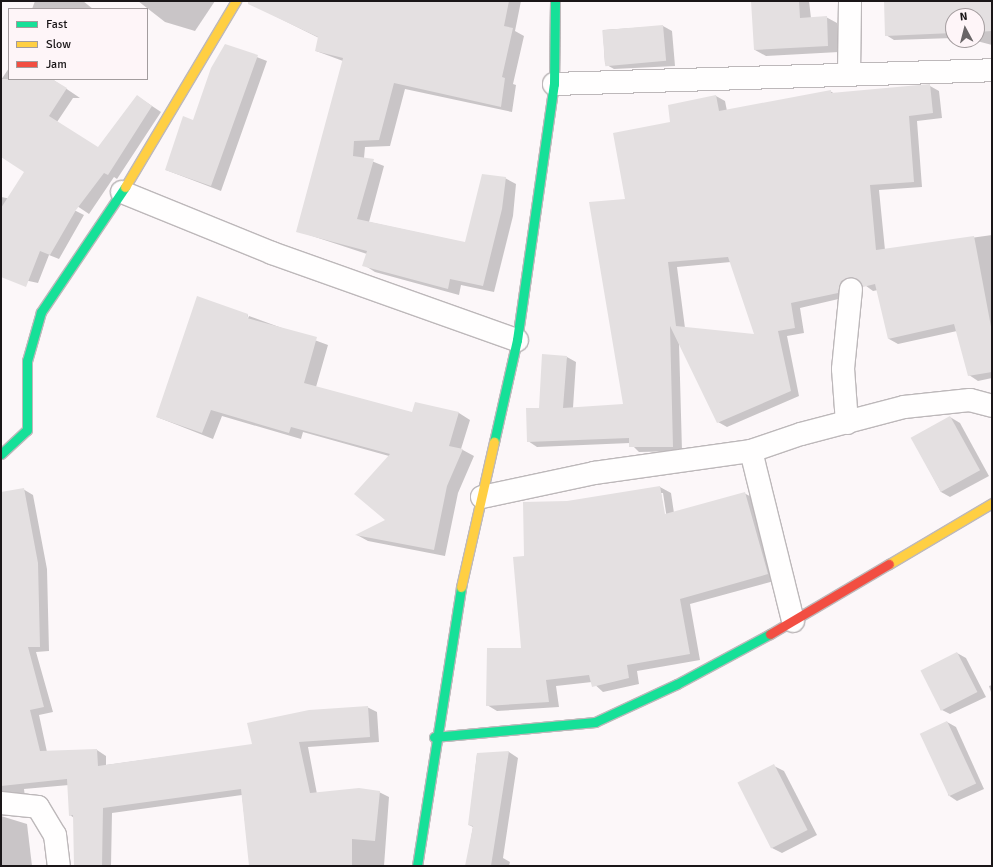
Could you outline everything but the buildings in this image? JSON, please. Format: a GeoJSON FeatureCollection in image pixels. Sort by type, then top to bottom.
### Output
{"type":"FeatureCollection","features":[{"type":"Feature","properties":{"kind":"street"},"geometry":{"type":"LineString","coordinates":[[1,454],[27,430],[27,361],[41,312],[122,192],[236,1]]}},
{"type":"Feature","properties":{"kind":"street"},"geometry":{"type":"LineString","coordinates":[[417,866],[434,737],[456,609],[517,340],[554,84],[554,1]]}},
{"type":"Feature","properties":{"kind":"street"},"geometry":{"type":"LineString","coordinates":[[849,74],[850,1]]}},
{"type":"Feature","properties":{"kind":"street"},"geometry":{"type":"LineString","coordinates":[[554,84],[992,70]]}},
{"type":"Feature","properties":{"kind":"street"},"geometry":{"type":"LineString","coordinates":[[122,192],[272,253],[517,340]]}},
{"type":"Feature","properties":{"kind":"street"},"geometry":{"type":"LineString","coordinates":[[847,423],[843,369],[851,289]]}},
{"type":"Feature","properties":{"kind":"street"},"geometry":{"type":"LineString","coordinates":[[482,497],[594,473],[751,451],[847,423],[911,407],[970,400],[992,406]]}},
{"type":"Feature","properties":{"kind":"street"},"geometry":{"type":"LineString","coordinates":[[751,451],[793,621]]}},
{"type":"Feature","properties":{"kind":"street"},"geometry":{"type":"LineString","coordinates":[[434,737],[595,722],[677,684],[793,621],[992,503]]}},
{"type":"Feature","properties":{"kind":"street"},"geometry":{"type":"LineString","coordinates":[[1,802],[38,808],[55,835],[59,866]]}},
{"type":"Feature","properties":{"kind":"traffic: fast"},"geometry":{"type":"LineString","coordinates":[[494,442],[517,340],[554,84],[555,1]]}},
{"type":"Feature","properties":{"kind":"traffic: fast"},"geometry":{"type":"LineString","coordinates":[[1,454],[27,430],[27,361],[41,312],[125,187]]}},
{"type":"Feature","properties":{"kind":"traffic: fast"},"geometry":{"type":"LineString","coordinates":[[417,866],[461,587]]}},
{"type":"Feature","properties":{"kind":"traffic: fast"},"geometry":{"type":"LineString","coordinates":[[434,737],[595,722],[677,684],[770,634]]}},
{"type":"Feature","properties":{"kind":"traffic: slow"},"geometry":{"type":"LineString","coordinates":[[125,187],[236,1]]}},
{"type":"Feature","properties":{"kind":"traffic: slow"},"geometry":{"type":"LineString","coordinates":[[461,587],[494,442]]}},
{"type":"Feature","properties":{"kind":"traffic: slow"},"geometry":{"type":"LineString","coordinates":[[889,564],[992,503]]}},
{"type":"Feature","properties":{"kind":"traffic: jam"},"geometry":{"type":"LineString","coordinates":[[770,634],[889,564]]}}]}
